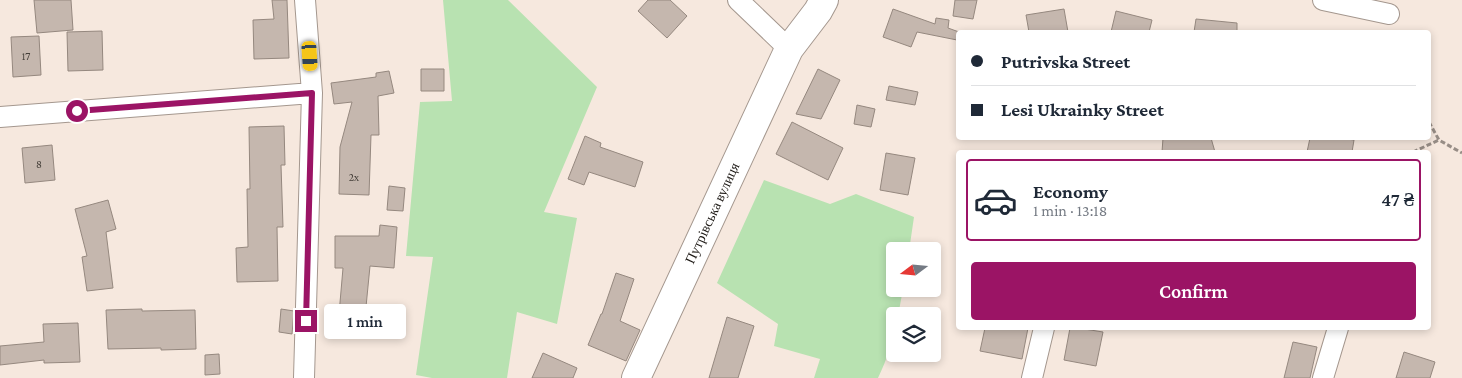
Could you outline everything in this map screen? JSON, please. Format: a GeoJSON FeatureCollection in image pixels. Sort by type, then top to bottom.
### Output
{"type":"FeatureCollection","features":[{"type":"Feature","properties":{"kind":"main road","name":"Путрівська вулиця"},"geometry":{"type":"LineString","coordinates":[[636,378],[789,49],[818,11],[824,0]]}},
{"type":"Feature","properties":{"kind":"street"},"geometry":{"type":"LineString","coordinates":[[304,378],[312,93],[305,0]]}},
{"type":"Feature","properties":{"kind":"street"},"geometry":{"type":"LineString","coordinates":[[738,0],[789,49]]}},
{"type":"Feature","properties":{"kind":"street"},"geometry":{"type":"LineString","coordinates":[[1323,0],[1388,14]]}},
{"type":"Feature","properties":{"kind":"street"},"geometry":{"type":"LineString","coordinates":[[0,117],[312,93]]}},
{"type":"Feature","properties":{"kind":"street"},"geometry":{"type":"LineString","coordinates":[[1032,378],[1044,330]]}},
{"type":"Feature","properties":{"kind":"street"},"geometry":{"type":"LineString","coordinates":[[1323,378],[1337,330]]}},
{"type":"Feature","properties":{"kind":"path"},"geometry":{"type":"LineString","coordinates":[[1431,126],[1439,140],[1462,153]]}},
{"type":"Feature","properties":{"kind":"path"},"geometry":{"type":"LineString","coordinates":[[1418,150],[1439,140]]}},
{"type":"Feature","properties":{"kind":"green space"},"geometry":{"type":"Polygon","coordinates":[[[443,0],[508,0],[597,87],[544,212],[577,218],[557,324],[517,312],[507,378],[432,378],[416,375],[433,257],[406,256],[420,102],[452,101],[443,0]]]}},
{"type":"Feature","properties":{"kind":"green space"},"geometry":{"type":"Polygon","coordinates":[[[764,180],[830,204],[856,194],[914,217],[910,242],[886,242],[886,298],[901,298],[900,307],[886,307],[886,358],[878,378],[814,378],[820,359],[774,346],[778,324],[717,283],[764,180]]]}},
{"type":"Feature","properties":{"kind":"building"},"geometry":{"type":"Polygon","coordinates":[[[34,0],[71,0],[73,30],[37,33],[34,0]]]}},
{"type":"Feature","properties":{"kind":"building"},"geometry":{"type":"Polygon","coordinates":[[[272,0],[287,0],[289,58],[254,59],[253,20],[274,19],[272,0]]]}},
{"type":"Feature","properties":{"kind":"building"},"geometry":{"type":"Polygon","coordinates":[[[648,0],[670,0],[687,16],[667,38],[638,11],[648,0]]]}},
{"type":"Feature","properties":{"kind":"building"},"geometry":{"type":"Polygon","coordinates":[[[955,0],[977,0],[973,19],[953,16],[955,0]]]}},
{"type":"Feature","properties":{"kind":"building"},"geometry":{"type":"Polygon","coordinates":[[[893,9],[935,24],[936,18],[949,20],[948,28],[956,31],[956,40],[917,32],[911,47],[883,37],[893,9]]]}},
{"type":"Feature","properties":{"kind":"building"},"geometry":{"type":"Polygon","coordinates":[[[1064,9],[1068,30],[1029,30],[1026,15],[1064,9]]]}},
{"type":"Feature","properties":{"kind":"building"},"geometry":{"type":"Polygon","coordinates":[[[1116,11],[1152,20],[1150,30],[1111,30],[1116,11]]]}},
{"type":"Feature","properties":{"kind":"building"},"geometry":{"type":"Polygon","coordinates":[[[1196,19],[1237,23],[1237,30],[1194,30],[1196,19]]]}},
{"type":"Feature","properties":{"kind":"building"},"geometry":{"type":"Polygon","coordinates":[[[102,31],[103,70],[68,71],[67,32],[102,31]]]}},
{"type":"Feature","properties":{"kind":"building"},"geometry":{"type":"Polygon","coordinates":[[[39,36],[41,75],[13,77],[11,37],[39,36]]]}},
{"type":"Feature","properties":{"kind":"building"},"geometry":{"type":"Polygon","coordinates":[[[421,69],[444,69],[444,91],[421,91],[421,69]]]}},
{"type":"Feature","properties":{"kind":"building"},"geometry":{"type":"Polygon","coordinates":[[[818,69],[840,80],[821,119],[796,114],[818,69]]]}},
{"type":"Feature","properties":{"kind":"building"},"geometry":{"type":"Polygon","coordinates":[[[389,71],[394,93],[378,96],[379,135],[371,135],[369,195],[339,194],[340,147],[352,102],[334,104],[331,83],[376,77],[376,73],[389,71]]]}},
{"type":"Feature","properties":{"kind":"building"},"geometry":{"type":"Polygon","coordinates":[[[889,86],[918,92],[915,105],[886,100],[889,86]]]}},
{"type":"Feature","properties":{"kind":"building"},"geometry":{"type":"Polygon","coordinates":[[[857,105],[875,109],[871,127],[854,124],[857,105]]]}},
{"type":"Feature","properties":{"kind":"building"},"geometry":{"type":"Polygon","coordinates":[[[792,122],[843,148],[828,180],[776,154],[792,122]]]}},
{"type":"Feature","properties":{"kind":"building"},"geometry":{"type":"Polygon","coordinates":[[[284,126],[285,165],[281,165],[283,227],[277,227],[278,281],[237,282],[236,248],[248,247],[247,189],[250,189],[249,127],[284,126]]]}},
{"type":"Feature","properties":{"kind":"building"},"geometry":{"type":"Polygon","coordinates":[[[585,136],[601,143],[600,147],[643,162],[635,187],[589,172],[584,185],[568,179],[585,136]]]}},
{"type":"Feature","properties":{"kind":"building"},"geometry":{"type":"Polygon","coordinates":[[[1163,140],[1212,140],[1214,150],[1162,150],[1163,140]]]}},
{"type":"Feature","properties":{"kind":"building"},"geometry":{"type":"Polygon","coordinates":[[[1310,140],[1354,140],[1352,150],[1307,150],[1310,140]]]}},
{"type":"Feature","properties":{"kind":"building"},"geometry":{"type":"Polygon","coordinates":[[[52,145],[55,180],[25,183],[22,148],[52,145]]]}},
{"type":"Feature","properties":{"kind":"building"},"geometry":{"type":"Polygon","coordinates":[[[886,153],[915,158],[908,195],[880,190],[886,153]]]}},
{"type":"Feature","properties":{"kind":"building"},"geometry":{"type":"Polygon","coordinates":[[[389,186],[405,188],[403,211],[387,210],[389,186]]]}},
{"type":"Feature","properties":{"kind":"building"},"geometry":{"type":"Polygon","coordinates":[[[108,200],[116,229],[106,232],[113,288],[87,291],[82,257],[87,256],[75,209],[108,200]]]}},
{"type":"Feature","properties":{"kind":"building"},"geometry":{"type":"Polygon","coordinates":[[[380,225],[397,227],[394,268],[370,266],[365,317],[339,314],[343,268],[335,268],[335,236],[379,236],[380,225]]]}},
{"type":"Feature","properties":{"kind":"building"},"geometry":{"type":"Polygon","coordinates":[[[616,273],[634,279],[620,321],[640,330],[626,361],[588,345],[602,314],[616,273]]]}},
{"type":"Feature","properties":{"kind":"building"},"geometry":{"type":"Polygon","coordinates":[[[142,309],[142,311],[195,310],[196,349],[108,349],[106,310],[142,309]]]}},
{"type":"Feature","properties":{"kind":"building"},"geometry":{"type":"Polygon","coordinates":[[[281,309],[294,311],[292,334],[279,332],[281,309]]]}},
{"type":"Feature","properties":{"kind":"building"},"geometry":{"type":"Polygon","coordinates":[[[727,317],[754,326],[738,378],[709,378],[727,317]]]}},
{"type":"Feature","properties":{"kind":"building"},"geometry":{"type":"Polygon","coordinates":[[[78,323],[80,362],[44,363],[44,360],[0,365],[0,346],[44,342],[43,324],[78,323]]]}},
{"type":"Feature","properties":{"kind":"building"},"geometry":{"type":"Polygon","coordinates":[[[985,330],[1028,330],[1022,359],[980,351],[985,330]]]}},
{"type":"Feature","properties":{"kind":"building"},"geometry":{"type":"Polygon","coordinates":[[[1070,330],[1103,332],[1096,366],[1064,360],[1070,330]]]}},
{"type":"Feature","properties":{"kind":"building"},"geometry":{"type":"Polygon","coordinates":[[[1293,342],[1317,347],[1310,378],[1284,378],[1293,342]]]}},
{"type":"Feature","properties":{"kind":"building"},"geometry":{"type":"Polygon","coordinates":[[[1404,352],[1435,362],[1430,378],[1396,378],[1404,352]]]}},
{"type":"Feature","properties":{"kind":"building"},"geometry":{"type":"Polygon","coordinates":[[[543,353],[577,368],[573,378],[532,378],[543,353]]]}},
{"type":"Feature","properties":{"kind":"building"},"geometry":{"type":"Polygon","coordinates":[[[219,354],[220,374],[205,375],[205,355],[219,354]]]}},
{"type":"Feature","properties":{"kind":"route"},"geometry":{"type":"LineString","coordinates":[[77,111],[312,93],[306,321]]}}]}
